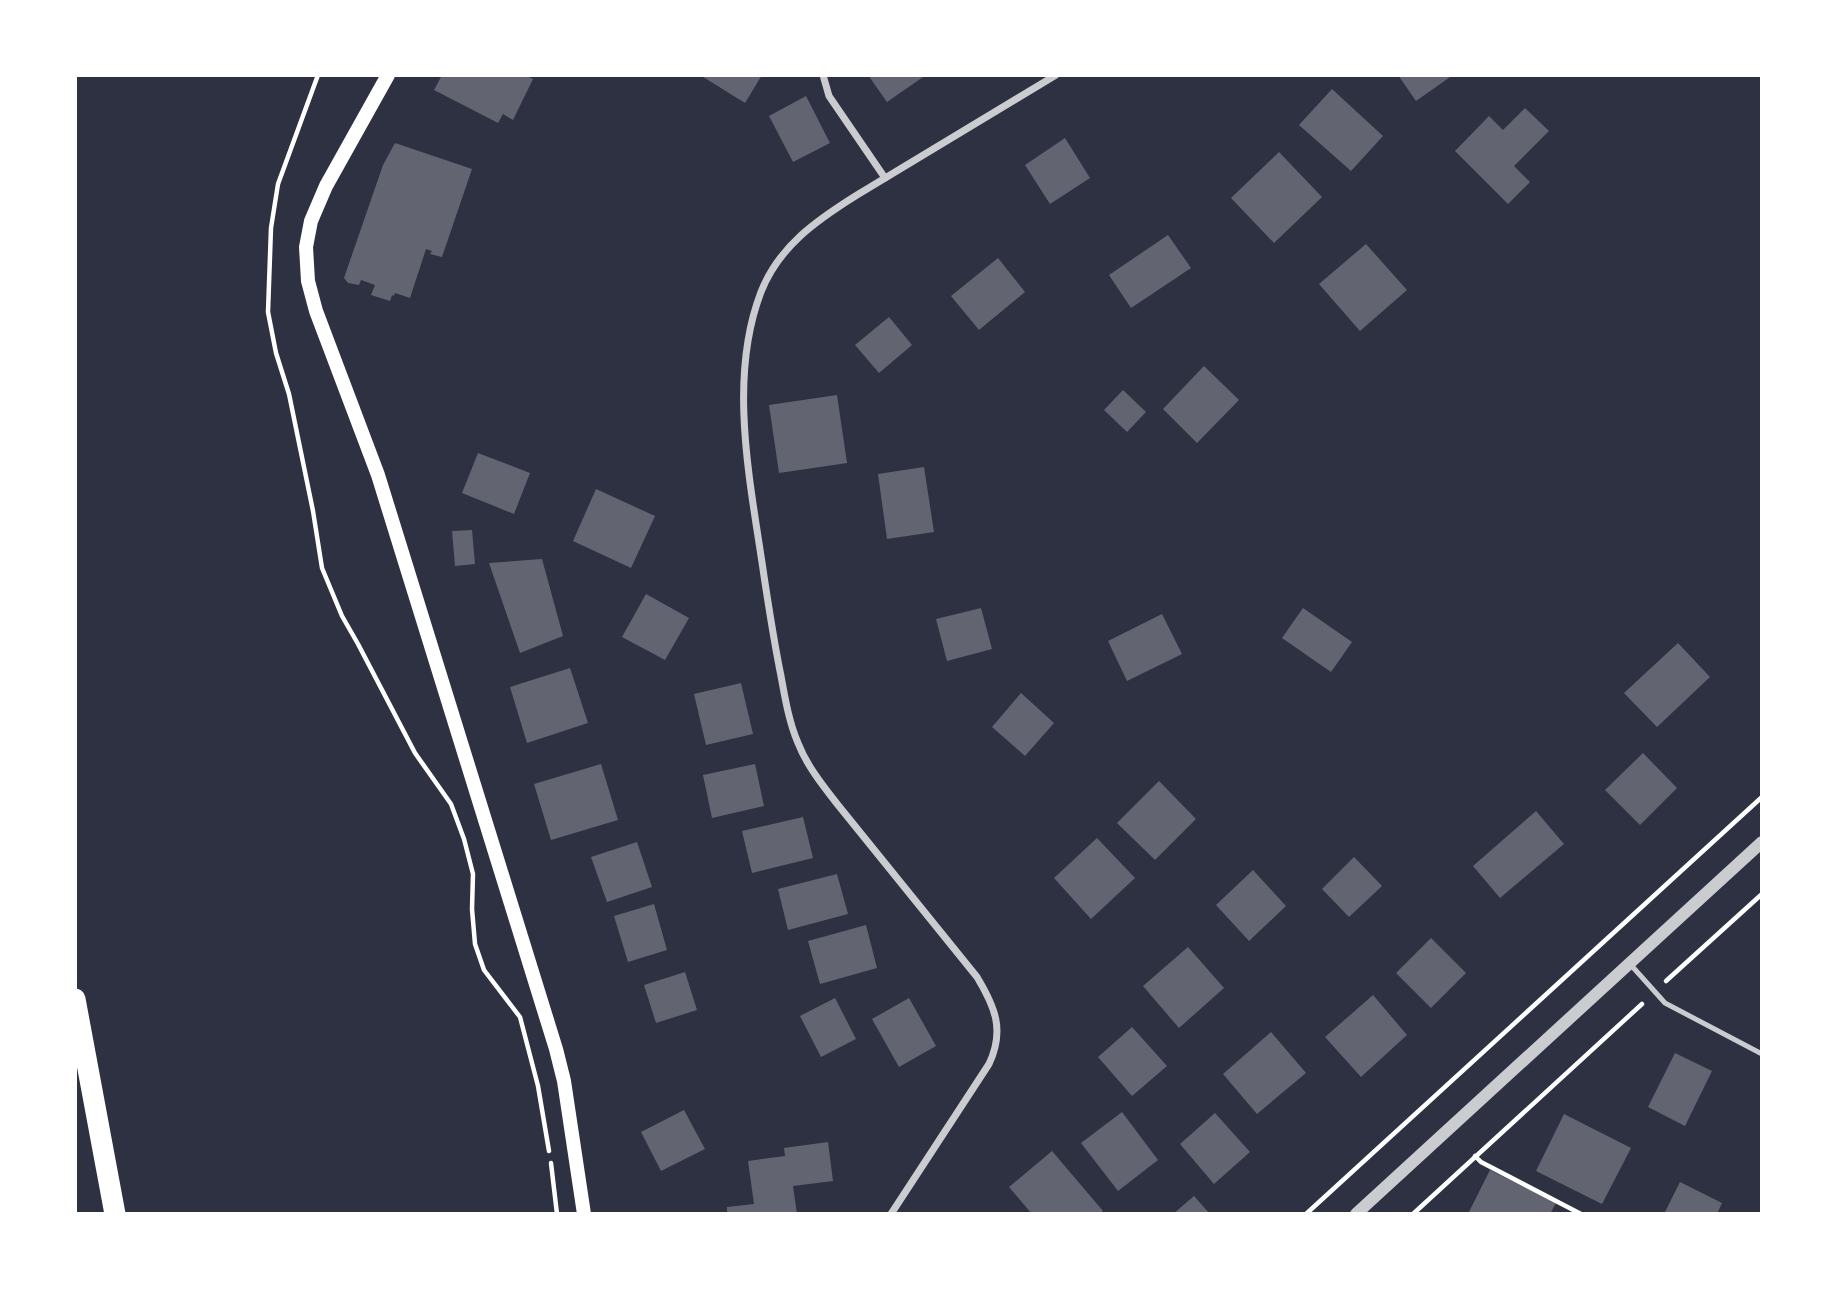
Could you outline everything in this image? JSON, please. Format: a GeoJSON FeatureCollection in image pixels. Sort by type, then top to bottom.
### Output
{"type":"FeatureCollection","features":[{"type":"Feature","properties":{"kind":"highway"},"geometry":{"type":"LineString","coordinates":[[75,999],[115,1214]]}},
{"type":"Feature","properties":{"kind":"main road"},"geometry":{"type":"LineString","coordinates":[[388,75],[326,186],[311,221],[306,247],[308,281],[316,311],[378,475],[556,1049],[564,1081],[584,1214]]}},
{"type":"Feature","properties":{"kind":"street"},"geometry":{"type":"LineString","coordinates":[[823,75],[830,96],[885,178]]}},
{"type":"Feature","properties":{"kind":"street"},"geometry":{"type":"LineString","coordinates":[[891,1214],[989,1064],[998,1036],[996,1019],[993,1005],[977,977],[826,790],[798,743],[786,701],[772,632],[747,457],[744,370],[747,342],[761,291],[773,268],[786,250],[807,230],[885,178],[1056,75]]}},
{"type":"Feature","properties":{"kind":"street"},"geometry":{"type":"LineString","coordinates":[[1356,1214],[1762,842]]}},
{"type":"Feature","properties":{"kind":"lane"},"geometry":{"type":"LineString","coordinates":[[1629,963],[1665,1003],[1762,1054]]}},
{"type":"Feature","properties":{"kind":"path"},"geometry":{"type":"LineString","coordinates":[[318,75],[278,184],[271,228],[268,312],[276,353],[289,394],[322,568],[342,616],[415,753],[452,804],[464,838],[473,874],[475,944],[484,970],[520,1017],[538,1086],[557,1214]]}},
{"type":"Feature","properties":{"kind":"path"},"geometry":{"type":"LineString","coordinates":[[1306,1214],[1762,797]]}},
{"type":"Feature","properties":{"kind":"path"},"geometry":{"type":"LineString","coordinates":[[1413,1214],[1762,894]]}},
{"type":"Feature","properties":{"kind":"path"},"geometry":{"type":"LineString","coordinates":[[1475,1156],[1481,1162],[1581,1214]]}},
{"type":"Feature","properties":{"kind":"building"},"geometry":{"type":"Polygon","coordinates":[[[442,75],[525,75],[533,79],[513,120],[503,114],[498,123],[434,90],[442,75]]]}},
{"type":"Feature","properties":{"kind":"building"},"geometry":{"type":"Polygon","coordinates":[[[700,75],[762,75],[745,103],[700,75]]]}},
{"type":"Feature","properties":{"kind":"building"},"geometry":{"type":"Polygon","coordinates":[[[868,75],[921,75],[923,77],[887,102],[868,75]]]}},
{"type":"Feature","properties":{"kind":"building"},"geometry":{"type":"Polygon","coordinates":[[[1398,75],[1453,75],[1416,101],[1398,75]]]}},
{"type":"Feature","properties":{"kind":"building"},"geometry":{"type":"Polygon","coordinates":[[[1332,89],[1383,136],[1351,171],[1299,125],[1332,89]]]}},
{"type":"Feature","properties":{"kind":"building"},"geometry":{"type":"Polygon","coordinates":[[[806,96],[830,143],[793,162],[769,116],[806,96]]]}},
{"type":"Feature","properties":{"kind":"building"},"geometry":{"type":"Polygon","coordinates":[[[1525,108],[1549,131],[1514,166],[1530,182],[1508,204],[1455,151],[1489,116],[1503,130],[1525,108]]]}},
{"type":"Feature","properties":{"kind":"building"},"geometry":{"type":"Polygon","coordinates":[[[1065,138],[1090,178],[1050,204],[1025,165],[1065,138]]]}},
{"type":"Feature","properties":{"kind":"building"},"geometry":{"type":"Polygon","coordinates":[[[395,143],[472,169],[442,257],[430,254],[432,251],[426,249],[410,298],[395,293],[390,301],[371,295],[375,285],[361,280],[359,285],[348,283],[344,278],[383,165],[395,143]]]}},
{"type":"Feature","properties":{"kind":"building"},"geometry":{"type":"Polygon","coordinates":[[[1279,152],[1322,197],[1274,243],[1231,198],[1279,152]]]}},
{"type":"Feature","properties":{"kind":"building"},"geometry":{"type":"Polygon","coordinates":[[[1168,235],[1191,268],[1131,308],[1109,275],[1168,235]]]}},
{"type":"Feature","properties":{"kind":"building"},"geometry":{"type":"Polygon","coordinates":[[[1366,244],[1407,290],[1360,331],[1319,284],[1366,244]]]}},
{"type":"Feature","properties":{"kind":"building"},"geometry":{"type":"Polygon","coordinates":[[[998,258],[1025,292],[979,330],[951,296],[998,258]]]}},
{"type":"Feature","properties":{"kind":"building"},"geometry":{"type":"Polygon","coordinates":[[[889,317],[912,345],[879,373],[855,345],[889,317]]]}},
{"type":"Feature","properties":{"kind":"building"},"geometry":{"type":"Polygon","coordinates":[[[1204,366],[1239,400],[1197,443],[1163,409],[1204,366]]]}},
{"type":"Feature","properties":{"kind":"building"},"geometry":{"type":"Polygon","coordinates":[[[1123,390],[1146,412],[1127,432],[1104,410],[1123,390]]]}},
{"type":"Feature","properties":{"kind":"building"},"geometry":{"type":"Polygon","coordinates":[[[837,395],[847,463],[779,473],[769,405],[837,395]]]}},
{"type":"Feature","properties":{"kind":"building"},"geometry":{"type":"Polygon","coordinates":[[[478,453],[530,473],[514,514],[462,493],[478,453]]]}},
{"type":"Feature","properties":{"kind":"building"},"geometry":{"type":"Polygon","coordinates":[[[924,467],[934,532],[887,539],[878,474],[924,467]]]}},
{"type":"Feature","properties":{"kind":"building"},"geometry":{"type":"Polygon","coordinates":[[[596,489],[655,516],[631,568],[573,541],[596,489]]]}},
{"type":"Feature","properties":{"kind":"building"},"geometry":{"type":"Polygon","coordinates":[[[472,530],[475,564],[455,566],[452,531],[472,530]]]}},
{"type":"Feature","properties":{"kind":"building"},"geometry":{"type":"Polygon","coordinates":[[[542,559],[563,636],[520,653],[489,563],[542,559]]]}},
{"type":"Feature","properties":{"kind":"building"},"geometry":{"type":"Polygon","coordinates":[[[646,594],[689,618],[665,660],[622,637],[646,594]]]}},
{"type":"Feature","properties":{"kind":"building"},"geometry":{"type":"Polygon","coordinates":[[[981,608],[992,649],[947,661],[936,619],[981,608]]]}},
{"type":"Feature","properties":{"kind":"building"},"geometry":{"type":"Polygon","coordinates":[[[1303,608],[1352,642],[1331,672],[1282,638],[1303,608]]]}},
{"type":"Feature","properties":{"kind":"building"},"geometry":{"type":"Polygon","coordinates":[[[1162,614],[1182,654],[1127,681],[1108,641],[1162,614]]]}},
{"type":"Feature","properties":{"kind":"building"},"geometry":{"type":"Polygon","coordinates":[[[1678,643],[1710,677],[1657,727],[1624,693],[1678,643]]]}},
{"type":"Feature","properties":{"kind":"building"},"geometry":{"type":"Polygon","coordinates":[[[570,668],[588,723],[527,743],[510,687],[570,668]]]}},
{"type":"Feature","properties":{"kind":"building"},"geometry":{"type":"Polygon","coordinates":[[[741,683],[753,734],[706,745],[694,694],[741,683]]]}},
{"type":"Feature","properties":{"kind":"building"},"geometry":{"type":"Polygon","coordinates":[[[1021,693],[1054,723],[1025,756],[992,727],[1021,693]]]}},
{"type":"Feature","properties":{"kind":"building"},"geometry":{"type":"Polygon","coordinates":[[[1643,753],[1677,788],[1640,825],[1605,790],[1643,753]]]}},
{"type":"Feature","properties":{"kind":"building"},"geometry":{"type":"Polygon","coordinates":[[[601,764],[618,820],[551,840],[534,784],[601,764]]]}},
{"type":"Feature","properties":{"kind":"building"},"geometry":{"type":"Polygon","coordinates":[[[755,764],[764,806],[712,818],[703,775],[755,764]]]}},
{"type":"Feature","properties":{"kind":"building"},"geometry":{"type":"Polygon","coordinates":[[[1159,781],[1196,819],[1155,860],[1117,823],[1159,781]]]}},
{"type":"Feature","properties":{"kind":"building"},"geometry":{"type":"Polygon","coordinates":[[[1536,811],[1564,844],[1500,898],[1473,866],[1536,811]]]}},
{"type":"Feature","properties":{"kind":"building"},"geometry":{"type":"Polygon","coordinates":[[[803,817],[813,858],[752,873],[742,831],[803,817]]]}},
{"type":"Feature","properties":{"kind":"building"},"geometry":{"type":"Polygon","coordinates":[[[1097,838],[1135,878],[1091,919],[1054,878],[1097,838]]]}},
{"type":"Feature","properties":{"kind":"building"},"geometry":{"type":"Polygon","coordinates":[[[637,842],[652,887],[607,902],[591,857],[637,842]]]}},
{"type":"Feature","properties":{"kind":"building"},"geometry":{"type":"Polygon","coordinates":[[[1354,857],[1382,886],[1349,917],[1322,889],[1354,857]]]}},
{"type":"Feature","properties":{"kind":"building"},"geometry":{"type":"Polygon","coordinates":[[[1253,870],[1286,906],[1249,941],[1216,905],[1253,870]]]}},
{"type":"Feature","properties":{"kind":"building"},"geometry":{"type":"Polygon","coordinates":[[[837,874],[848,914],[788,930],[778,889],[837,874]]]}},
{"type":"Feature","properties":{"kind":"building"},"geometry":{"type":"Polygon","coordinates":[[[654,904],[667,950],[628,962],[614,916],[654,904]]]}},
{"type":"Feature","properties":{"kind":"building"},"geometry":{"type":"Polygon","coordinates":[[[866,925],[877,968],[820,984],[808,941],[866,925]]]}},
{"type":"Feature","properties":{"kind":"building"},"geometry":{"type":"Polygon","coordinates":[[[1431,938],[1466,973],[1431,1008],[1396,973],[1431,938]]]}},
{"type":"Feature","properties":{"kind":"building"},"geometry":{"type":"Polygon","coordinates":[[[1188,947],[1224,988],[1179,1028],[1143,986],[1188,947]]]}},
{"type":"Feature","properties":{"kind":"building"},"geometry":{"type":"Polygon","coordinates":[[[685,972],[697,1010],[656,1023],[644,985],[685,972]]]}},
{"type":"Feature","properties":{"kind":"building"},"geometry":{"type":"Polygon","coordinates":[[[1373,995],[1407,1035],[1361,1077],[1325,1037],[1373,995]]]}},
{"type":"Feature","properties":{"kind":"building"},"geometry":{"type":"Polygon","coordinates":[[[835,998],[856,1039],[821,1057],[800,1016],[835,998]]]}},
{"type":"Feature","properties":{"kind":"building"},"geometry":{"type":"Polygon","coordinates":[[[909,998],[936,1046],[899,1067],[872,1019],[909,998]]]}},
{"type":"Feature","properties":{"kind":"building"},"geometry":{"type":"Polygon","coordinates":[[[1132,1027],[1167,1066],[1132,1096],[1098,1057],[1132,1027]]]}},
{"type":"Feature","properties":{"kind":"building"},"geometry":{"type":"Polygon","coordinates":[[[1271,1032],[1306,1073],[1257,1114],[1223,1074],[1271,1032]]]}},
{"type":"Feature","properties":{"kind":"building"},"geometry":{"type":"Polygon","coordinates":[[[1675,1053],[1712,1071],[1685,1126],[1648,1107],[1675,1053]]]}},
{"type":"Feature","properties":{"kind":"building"},"geometry":{"type":"Polygon","coordinates":[[[684,1110],[705,1149],[661,1171],[641,1132],[684,1110]]]}},
{"type":"Feature","properties":{"kind":"building"},"geometry":{"type":"Polygon","coordinates":[[[1122,1112],[1158,1160],[1118,1191],[1081,1143],[1122,1112]]]}},
{"type":"Feature","properties":{"kind":"building"},"geometry":{"type":"Polygon","coordinates":[[[1215,1113],[1250,1152],[1214,1184],[1180,1144],[1215,1113]]]}},
{"type":"Feature","properties":{"kind":"building"},"geometry":{"type":"Polygon","coordinates":[[[1564,1114],[1631,1148],[1602,1204],[1536,1171],[1564,1114]]]}},
{"type":"Feature","properties":{"kind":"building"},"geometry":{"type":"Polygon","coordinates":[[[828,1142],[833,1181],[793,1186],[797,1214],[727,1214],[727,1207],[754,1204],[748,1161],[785,1156],[784,1148],[828,1142]]]}},
{"type":"Feature","properties":{"kind":"building"},"geometry":{"type":"Polygon","coordinates":[[[1052,1151],[1103,1211],[1099,1214],[1032,1214],[1009,1187],[1052,1151]]]}},
{"type":"Feature","properties":{"kind":"building"},"geometry":{"type":"Polygon","coordinates":[[[1490,1170],[1556,1203],[1550,1214],[1468,1214],[1490,1170]]]}},
{"type":"Feature","properties":{"kind":"building"},"geometry":{"type":"Polygon","coordinates":[[[1680,1182],[1722,1203],[1717,1214],[1664,1214],[1680,1182]]]}},
{"type":"Feature","properties":{"kind":"building"},"geometry":{"type":"Polygon","coordinates":[[[1194,1196],[1210,1214],[1173,1214],[1194,1196]]]}}]}
